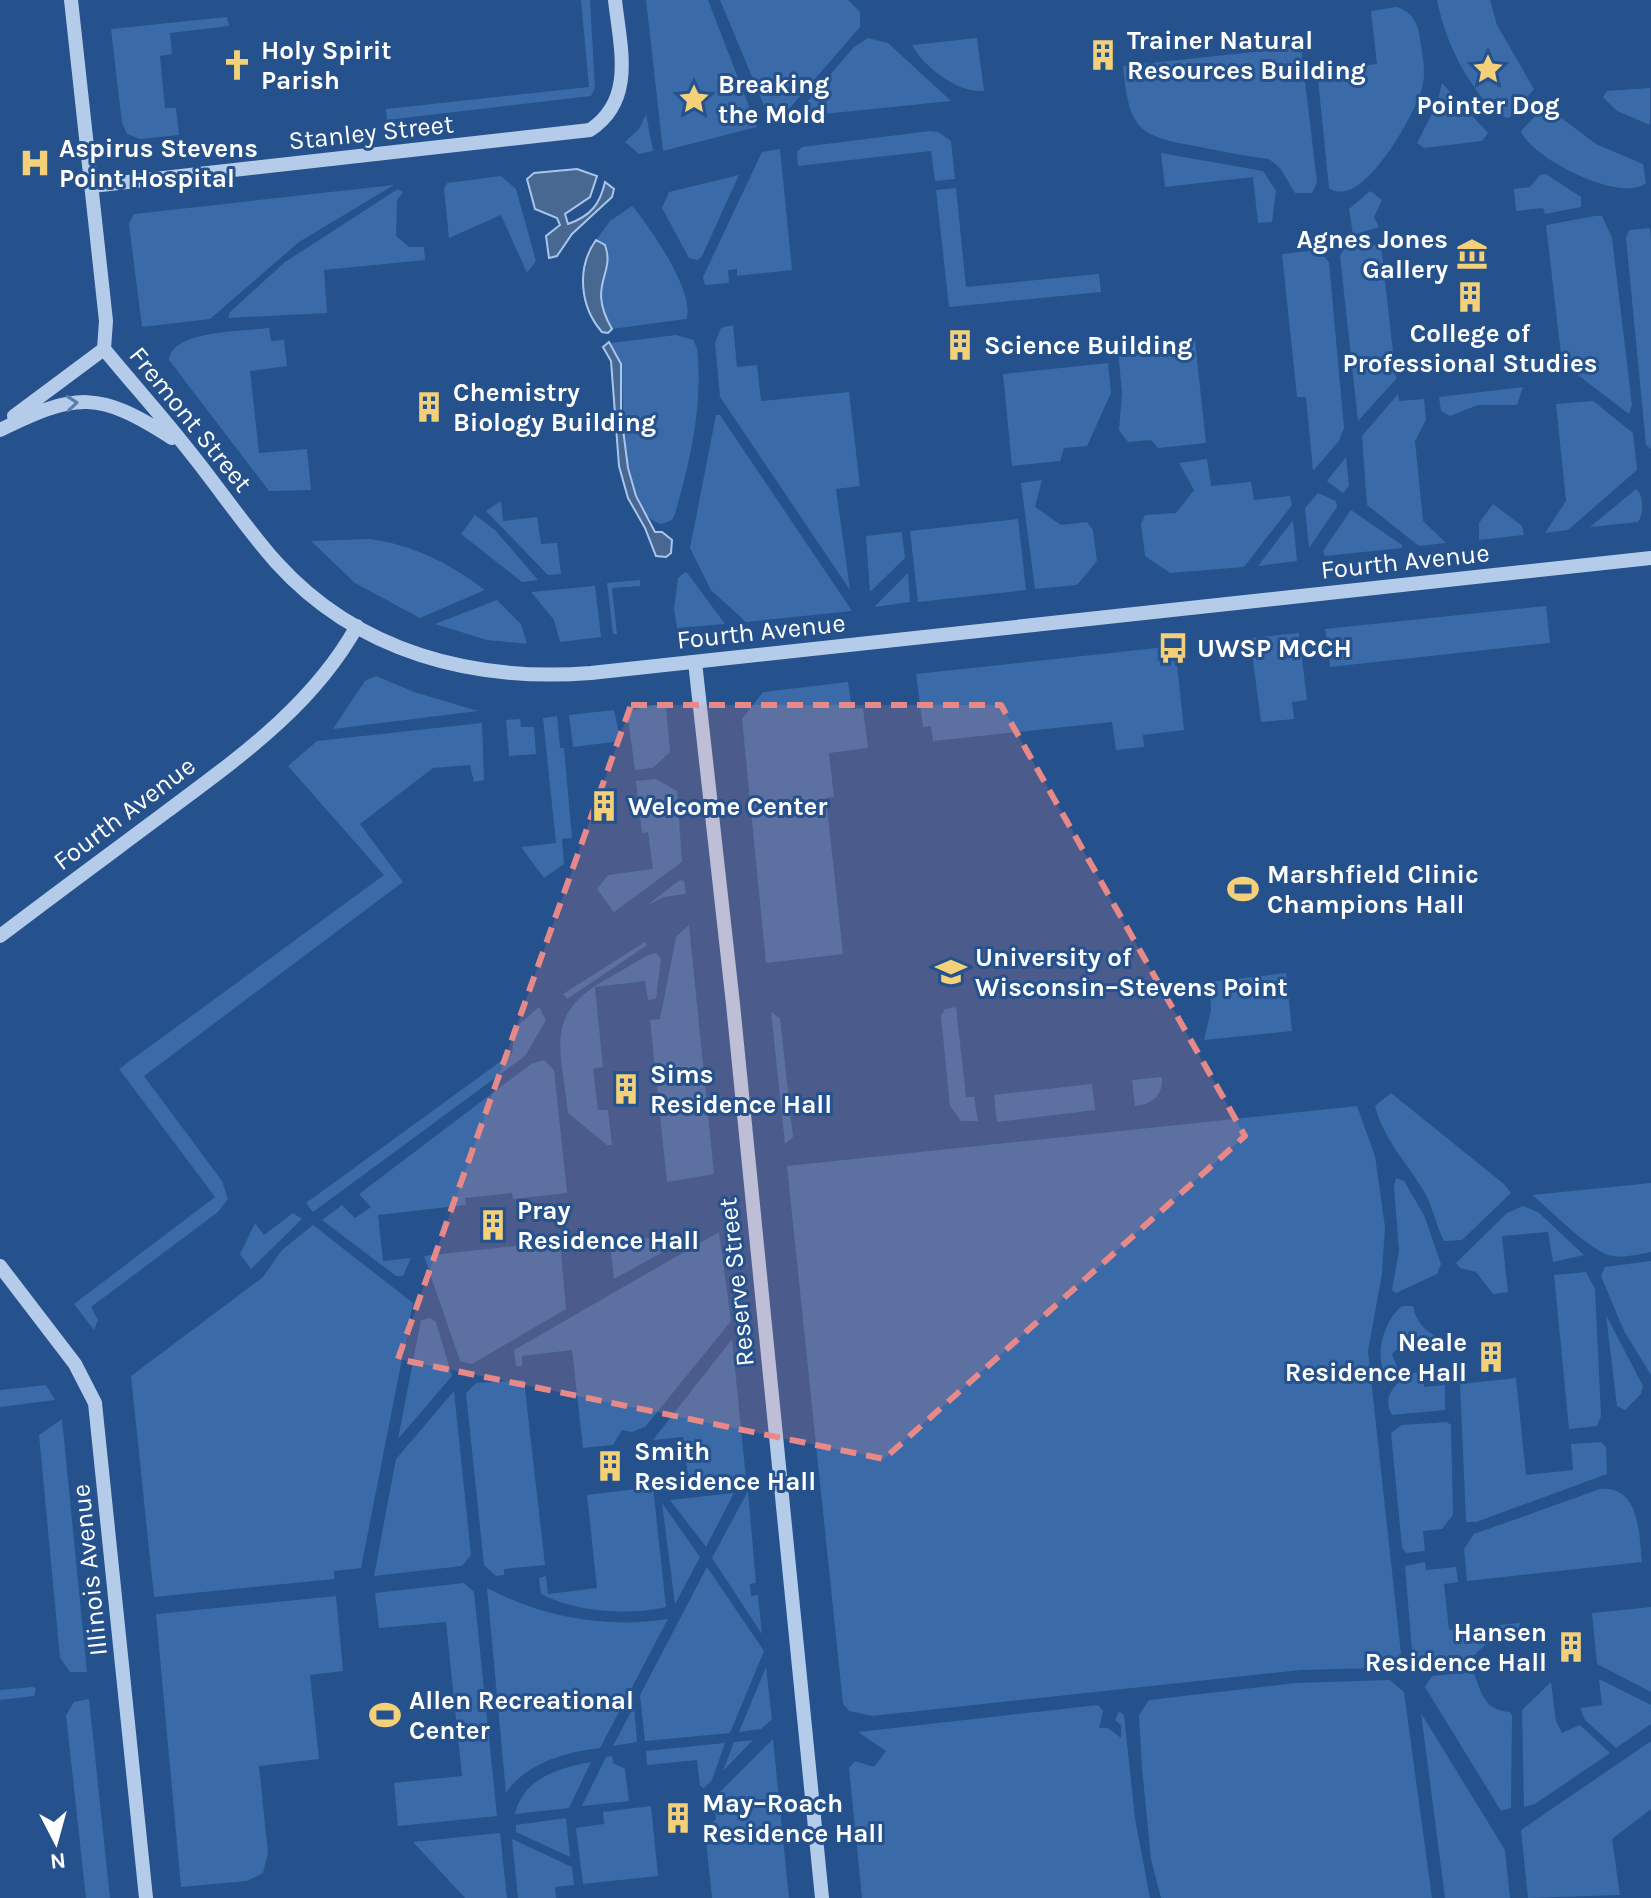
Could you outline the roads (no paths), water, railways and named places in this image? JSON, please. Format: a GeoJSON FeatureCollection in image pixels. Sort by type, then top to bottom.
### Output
{"type":"FeatureCollection","features":[{"type":"Feature","properties":{"kind":"street","name":"Fremont Street"},"geometry":{"type":"LineString","coordinates":[[71,0],[106,321],[104,349],[279,565],[319,601],[357,626]]}},
{"type":"Feature","properties":{"kind":"street","name":"Stanley Street"},"geometry":{"type":"LineString","coordinates":[[92,186],[590,130],[604,121],[621,90],[615,0]]}},
{"type":"Feature","properties":{"kind":"street"},"geometry":{"type":"LineString","coordinates":[[0,428],[104,349]]}},
{"type":"Feature","properties":{"kind":"street"},"geometry":{"type":"LineString","coordinates":[[0,428],[61,403],[101,402],[145,420],[186,447]]}},
{"type":"Feature","properties":{"kind":"street","name":"Fourth Avenue"},"geometry":{"type":"LineString","coordinates":[[0,936],[248,750],[315,688],[341,655],[357,626],[383,643],[420,656],[503,674],[549,676],[1651,558]]}},
{"type":"Feature","properties":{"kind":"street","name":"Reserve Street"},"geometry":{"type":"LineString","coordinates":[[695,662],[733,1004],[822,1898]]}},
{"type":"Feature","properties":{"kind":"street","name":"Illinois Avenue"},"geometry":{"type":"LineString","coordinates":[[0,1266],[73,1361],[95,1403],[146,1898]]}},
{"type":"Feature","properties":{"kind":"place","name":"Trainer Natural Resources Building"},"geometry":{"type":"Point","coordinates":[1103,55]}},
{"type":"Feature","properties":{"kind":"place","name":"Holy Spirit Parish"},"geometry":{"type":"Point","coordinates":[237,65]}},
{"type":"Feature","properties":{"kind":"place","name":"Pointer Dog"},"geometry":{"type":"Point","coordinates":[1488,69]}},
{"type":"Feature","properties":{"kind":"place","name":"Breaking the Mold"},"geometry":{"type":"Point","coordinates":[694,99]}},
{"type":"Feature","properties":{"kind":"place","name":"Aspirus Stevens Point Hospital"},"geometry":{"type":"Point","coordinates":[35,163]}},
{"type":"Feature","properties":{"kind":"place","name":"Agnes Jones Gallery"},"geometry":{"type":"Point","coordinates":[1472,254]}},
{"type":"Feature","properties":{"kind":"place","name":"College of Professional Studies"},"geometry":{"type":"Point","coordinates":[1470,297]}},
{"type":"Feature","properties":{"kind":"place","name":"Science Building"},"geometry":{"type":"Point","coordinates":[960,345]}},
{"type":"Feature","properties":{"kind":"place","name":"Chemistry Biology Building"},"geometry":{"type":"Point","coordinates":[429,407]}},
{"type":"Feature","properties":{"kind":"place","name":"UWSP MCCH"},"geometry":{"type":"Point","coordinates":[1173,648]}},
{"type":"Feature","properties":{"kind":"place","name":"Welcome Center"},"geometry":{"type":"Point","coordinates":[604,806]}},
{"type":"Feature","properties":{"kind":"place","name":"Marshfield Clinic Champions Hall"},"geometry":{"type":"Point","coordinates":[1243,889]}},
{"type":"Feature","properties":{"kind":"place","name":"University of Wisconsin–Stevens Point"},"geometry":{"type":"Point","coordinates":[951,972]}},
{"type":"Feature","properties":{"kind":"place","name":"Sims Residence Hall"},"geometry":{"type":"Point","coordinates":[626,1089]}},
{"type":"Feature","properties":{"kind":"place","name":"Pray Residence Hall"},"geometry":{"type":"Point","coordinates":[493,1225]}},
{"type":"Feature","properties":{"kind":"place","name":"Neale Residence Hall"},"geometry":{"type":"Point","coordinates":[1491,1357]}},
{"type":"Feature","properties":{"kind":"place","name":"Smith Residence Hall"},"geometry":{"type":"Point","coordinates":[610,1466]}},
{"type":"Feature","properties":{"kind":"place","name":"Hansen Residence Hall"},"geometry":{"type":"Point","coordinates":[1571,1647]}},
{"type":"Feature","properties":{"kind":"place","name":"Allen Recreational Center"},"geometry":{"type":"Point","coordinates":[385,1715]}},
{"type":"Feature","properties":{"kind":"place","name":"May–Roach Residence Hall"},"geometry":{"type":"Point","coordinates":[678,1818]}}]}
